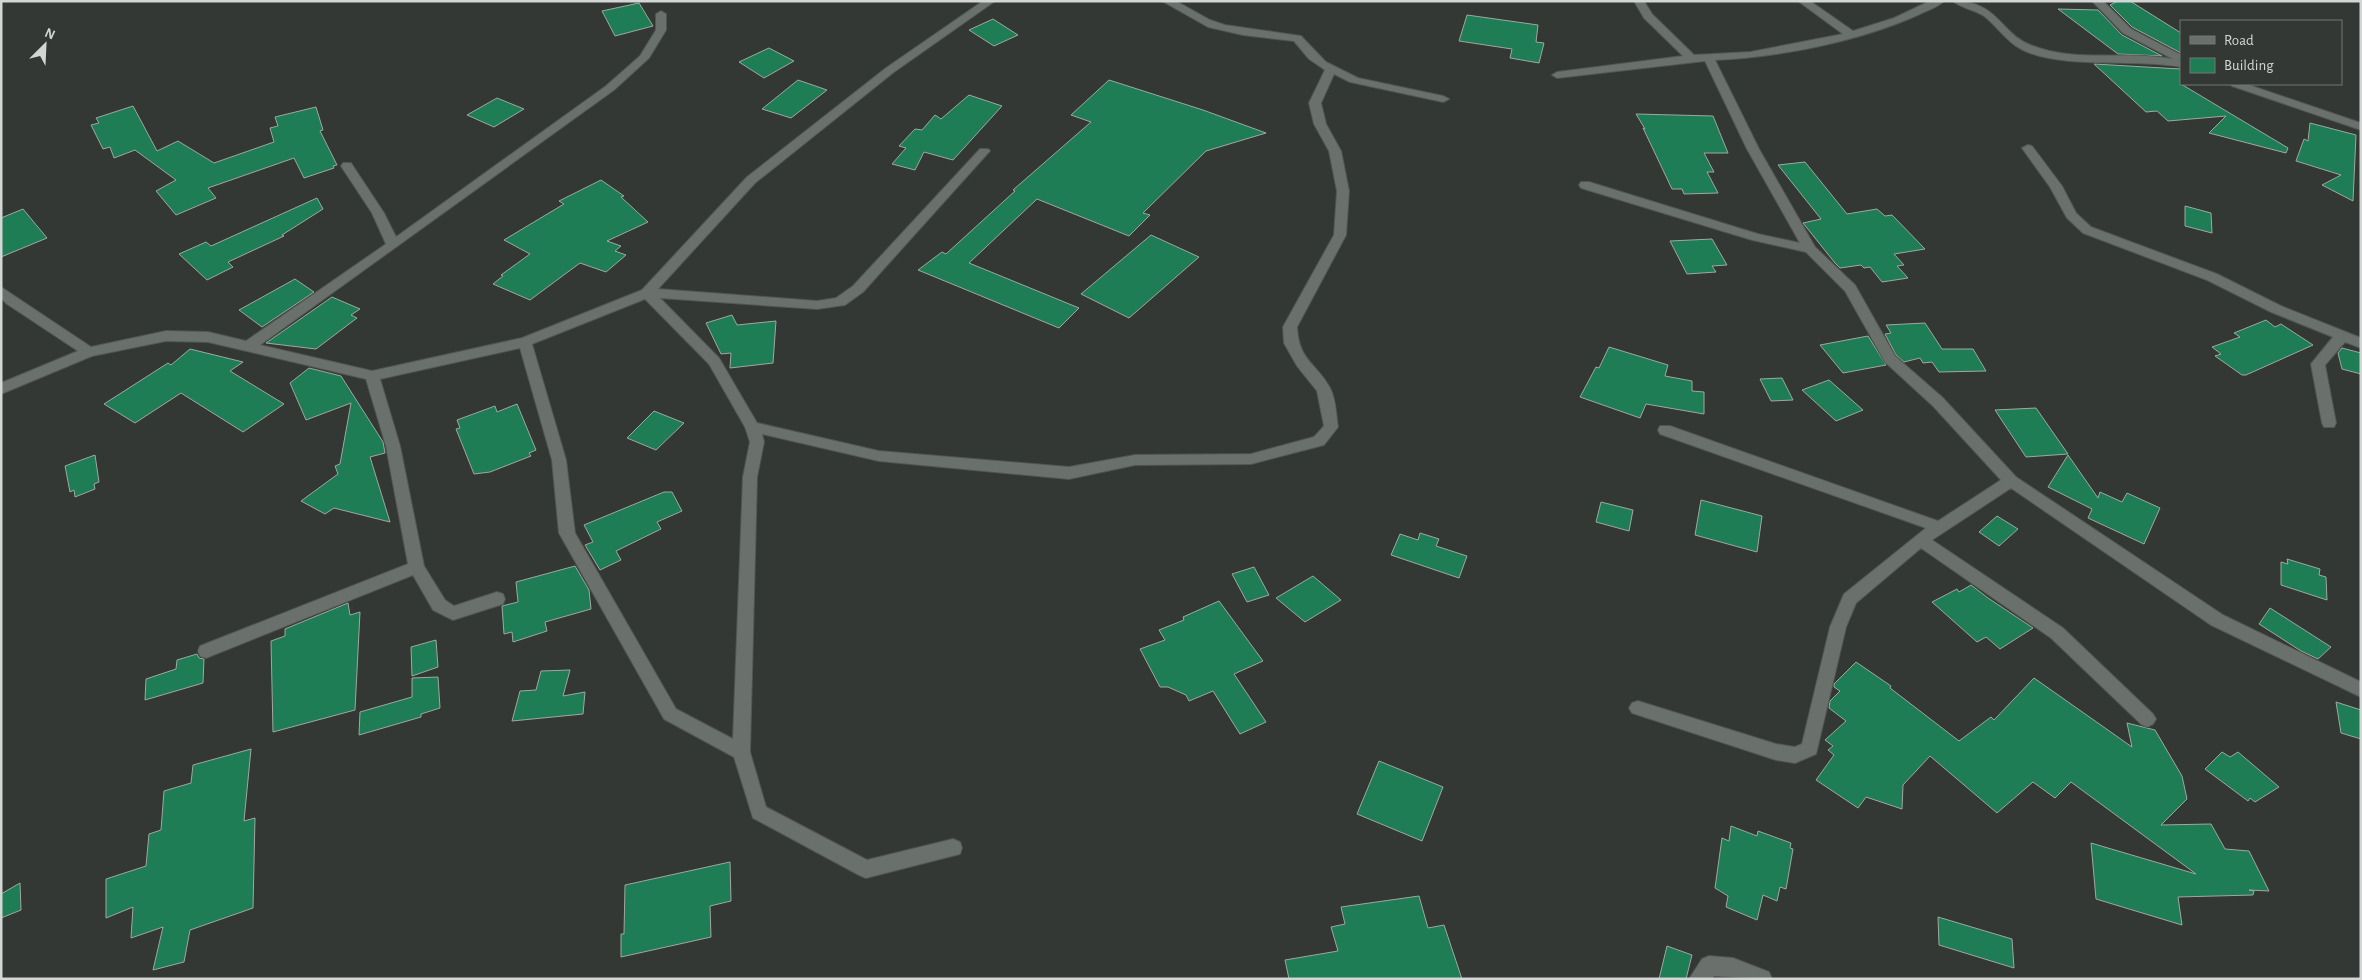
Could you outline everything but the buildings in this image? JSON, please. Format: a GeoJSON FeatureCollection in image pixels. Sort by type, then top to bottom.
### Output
{"type":"FeatureCollection","features":[{"type":"Feature","properties":{"kind":"street"},"geometry":{"type":"LineString","coordinates":[[1,389],[89,352],[166,336],[208,336],[372,376],[525,342],[647,292],[751,180],[890,70],[990,1]]}},
{"type":"Feature","properties":{"kind":"street"},"geometry":{"type":"LineString","coordinates":[[1167,1],[1181,6],[1196,19],[1214,26],[1244,32],[1297,38],[1304,48],[1331,70],[1352,77],[1354,80],[1443,99]]}},
{"type":"Feature","properties":{"kind":"street"},"geometry":{"type":"LineString","coordinates":[[1639,1],[1648,16],[1691,58]]}},
{"type":"Feature","properties":{"kind":"street"},"geometry":{"type":"LineString","coordinates":[[1803,1],[1852,36]]}},
{"type":"Feature","properties":{"kind":"street"},"geometry":{"type":"LineString","coordinates":[[1557,75],[1708,56],[1750,55],[1852,36],[1898,20],[1939,1]]}},
{"type":"Feature","properties":{"kind":"street"},"geometry":{"type":"LineString","coordinates":[[1958,1],[1988,14],[2022,46],[2030,50],[2061,56],[2160,58],[2180,64]]}},
{"type":"Feature","properties":{"kind":"street"},"geometry":{"type":"LineString","coordinates":[[2097,1],[2127,32],[2180,58]]}},
{"type":"Feature","properties":{"kind":"street"},"geometry":{"type":"LineString","coordinates":[[249,346],[393,245],[610,88],[644,58],[661,30],[661,14]]}},
{"type":"Feature","properties":{"kind":"street"},"geometry":{"type":"LineString","coordinates":[[1708,56],[1753,149],[1810,249],[1850,288],[1890,359],[1938,402],[2011,481],[2217,620],[2361,690]]}},
{"type":"Feature","properties":{"kind":"street"},"geometry":{"type":"LineString","coordinates":[[752,427],[879,456],[1070,473],[1135,460],[1251,459],[1319,442],[1331,427],[1324,390],[1302,363],[1291,343],[1290,327],[1340,234],[1342,183],[1335,151],[1320,124],[1314,103],[1331,70]]}},
{"type":"Feature","properties":{"kind":"street"},"geometry":{"type":"LineString","coordinates":[[2239,85],[2361,127]]}},
{"type":"Feature","properties":{"kind":"street"},"geometry":{"type":"LineString","coordinates":[[2028,148],[2056,186],[2071,215],[2087,230],[2212,277],[2276,309],[2361,343]]}},
{"type":"Feature","properties":{"kind":"street"},"geometry":{"type":"LineString","coordinates":[[647,292],[817,305],[840,302],[858,289],[984,151]]}},
{"type":"Feature","properties":{"kind":"street"},"geometry":{"type":"LineString","coordinates":[[347,166],[378,213],[393,245]]}},
{"type":"Feature","properties":{"kind":"street"},"geometry":{"type":"LineString","coordinates":[[1585,185],[1756,237],[1810,249]]}},
{"type":"Feature","properties":{"kind":"street"},"geometry":{"type":"LineString","coordinates":[[1,290],[12,301],[89,352]]}},
{"type":"Feature","properties":{"kind":"street"},"geometry":{"type":"LineString","coordinates":[[647,292],[714,361],[752,427],[757,442],[750,477],[740,752],[759,812],[866,869],[953,848]]}},
{"type":"Feature","properties":{"kind":"street"},"geometry":{"type":"LineString","coordinates":[[2330,423],[2318,364],[2342,336]]}},
{"type":"Feature","properties":{"kind":"street"},"geometry":{"type":"LineString","coordinates":[[525,342],[559,460],[567,533],[670,714],[740,752]]}},
{"type":"Feature","properties":{"kind":"street"},"geometry":{"type":"LineString","coordinates":[[372,376],[393,446],[416,567],[439,606],[452,613],[497,599]]}},
{"type":"Feature","properties":{"kind":"street"},"geometry":{"type":"LineString","coordinates":[[1665,430],[1939,527]]}},
{"type":"Feature","properties":{"kind":"street"},"geometry":{"type":"LineString","coordinates":[[1638,708],[1776,752],[1795,755],[1810,749],[1838,627],[1850,599],[1920,540],[2011,481]]}},
{"type":"Feature","properties":{"kind":"street"},"geometry":{"type":"LineString","coordinates":[[1920,540],[2057,632],[2147,719]]}},
{"type":"Feature","properties":{"kind":"street"},"geometry":{"type":"LineString","coordinates":[[206,651],[416,567]]}},
{"type":"Feature","properties":{"kind":"street"},"geometry":{"type":"LineString","coordinates":[[1699,979],[1709,966],[1733,968],[1762,979]]}}]}
